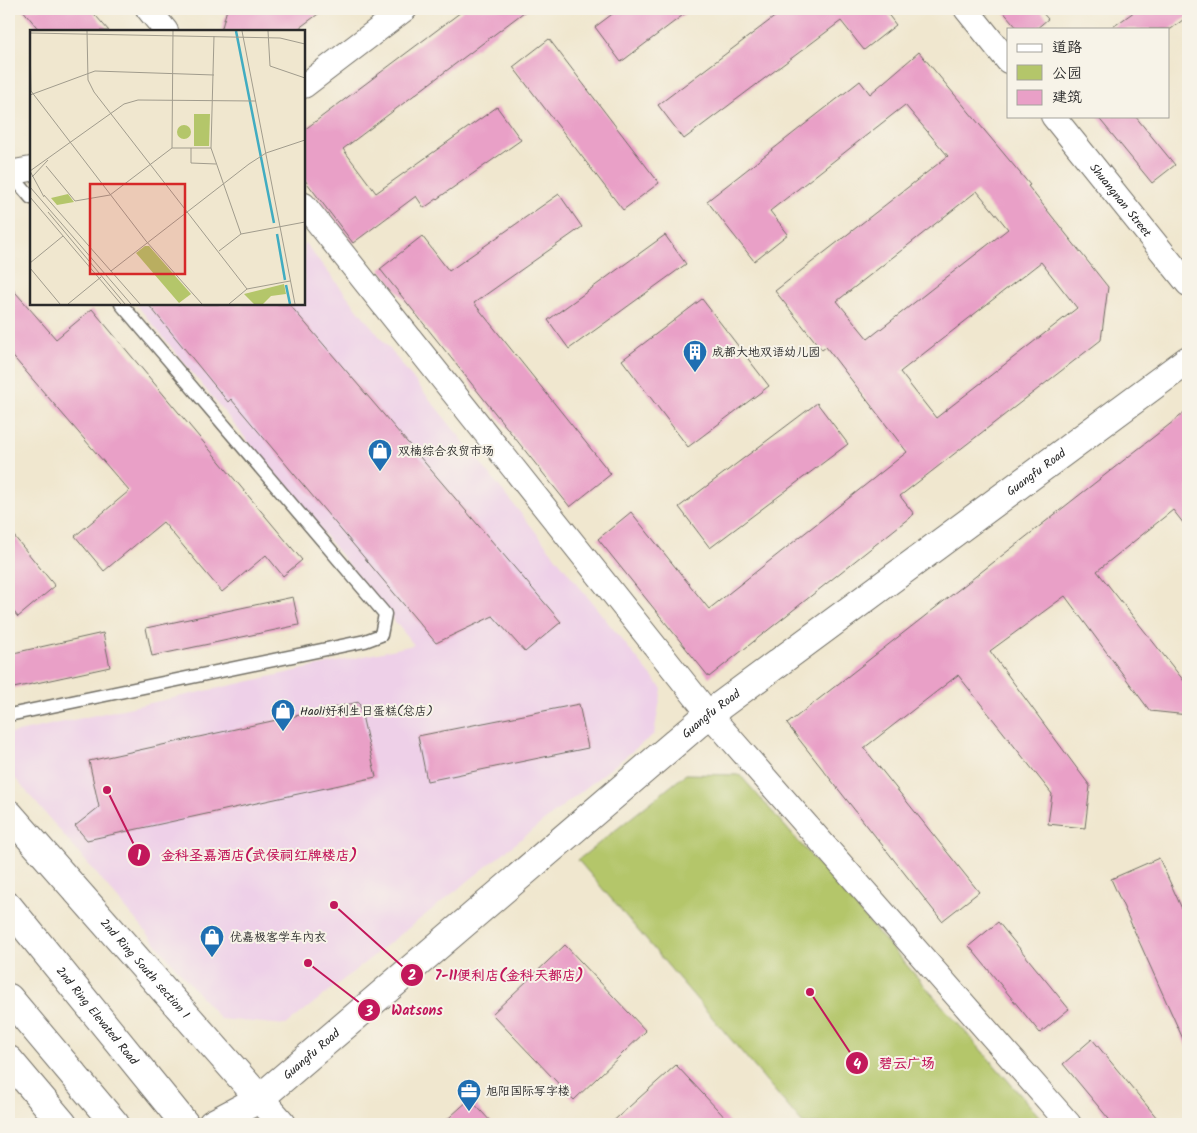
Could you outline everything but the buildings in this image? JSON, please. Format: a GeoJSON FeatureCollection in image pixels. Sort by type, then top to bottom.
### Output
{"type":"FeatureCollection","features":[{"type":"Feature","properties":{"kind":"main road","name":"Guangfu Road"},"geometry":{"type":"LineString","coordinates":[[259,1099],[709,714],[1188,360]]}},
{"type":"Feature","properties":{"kind":"main road","name":"2nd Ring South section 1"},"geometry":{"type":"LineString","coordinates":[[9,814],[282,1124]]}},
{"type":"Feature","properties":{"kind":"main road","name":"2nd Ring Elevated Road"},"geometry":{"type":"LineString","coordinates":[[9,907],[185,1124]]}},
{"type":"Feature","properties":{"kind":"main road"},"geometry":{"type":"LineString","coordinates":[[9,998],[115,1124]]}},
{"type":"Feature","properties":{"kind":"main road"},"geometry":{"type":"LineString","coordinates":[[9,1060],[64,1124]]}},
{"type":"Feature","properties":{"kind":"main road"},"geometry":{"type":"LineString","coordinates":[[212,1124],[259,1099]]}},
{"type":"Feature","properties":{"kind":"main road"},"geometry":{"type":"LineString","coordinates":[[230,1124],[259,1099]]}},
{"type":"Feature","properties":{"kind":"street"},"geometry":{"type":"LineString","coordinates":[[148,9],[165,30]]}},
{"type":"Feature","properties":{"kind":"street"},"geometry":{"type":"LineString","coordinates":[[305,85],[405,9]]}},
{"type":"Feature","properties":{"kind":"street"},"geometry":{"type":"LineString","coordinates":[[966,9],[1007,60]]}},
{"type":"Feature","properties":{"kind":"street","name":"Shuangnan Street"},"geometry":{"type":"LineString","coordinates":[[1055,118],[1188,284]]}},
{"type":"Feature","properties":{"kind":"street"},"geometry":{"type":"LineString","coordinates":[[305,206],[709,714],[1069,1124]]}},
{"type":"Feature","properties":{"kind":"lane"},"geometry":{"type":"LineString","coordinates":[[16,171],[30,196]]}},
{"type":"Feature","properties":{"kind":"lane"},"geometry":{"type":"LineString","coordinates":[[9,715],[365,641],[381,635],[385,614],[122,305]]}},
{"type":"Feature","properties":{"kind":"shaded area"},"geometry":{"type":"Polygon","coordinates":[[[305,243],[662,689],[654,734],[286,1025],[220,1019],[9,771],[9,734],[414,645],[137,305],[305,305],[305,243]]]}},
{"type":"Feature","properties":{"kind":"green space"},"geometry":{"type":"Polygon","coordinates":[[[686,774],[740,775],[1046,1124],[803,1124],[578,860],[686,774]]]}},
{"type":"Feature","properties":{"kind":"place","name":"成都大地双语幼儿园"},"geometry":{"type":"Point","coordinates":[695,373]}},
{"type":"Feature","properties":{"kind":"place","name":"双楠综合农贸市场"},"geometry":{"type":"Point","coordinates":[380,472]}},
{"type":"Feature","properties":{"kind":"place","name":"Haoli好利生日蛋糕(总店)"},"geometry":{"type":"Point","coordinates":[283,732]}},
{"type":"Feature","properties":{"kind":"place","name":"金科圣嘉酒店(武侯祠红牌楼店)"},"geometry":{"type":"Point","coordinates":[107,790]}},
{"type":"Feature","properties":{"kind":"place","name":"7-11便利店(金科天都店)"},"geometry":{"type":"Point","coordinates":[334,905]}},
{"type":"Feature","properties":{"kind":"place","name":"优嘉极客学车内衣"},"geometry":{"type":"Point","coordinates":[212,958]}},
{"type":"Feature","properties":{"kind":"place","name":"Watsons"},"geometry":{"type":"Point","coordinates":[308,963]}},
{"type":"Feature","properties":{"kind":"place","name":"碧云广场"},"geometry":{"type":"Point","coordinates":[810,992]}},
{"type":"Feature","properties":{"kind":"place","name":"旭阳国际写字楼"},"geometry":{"type":"Point","coordinates":[469,1112]}}]}
